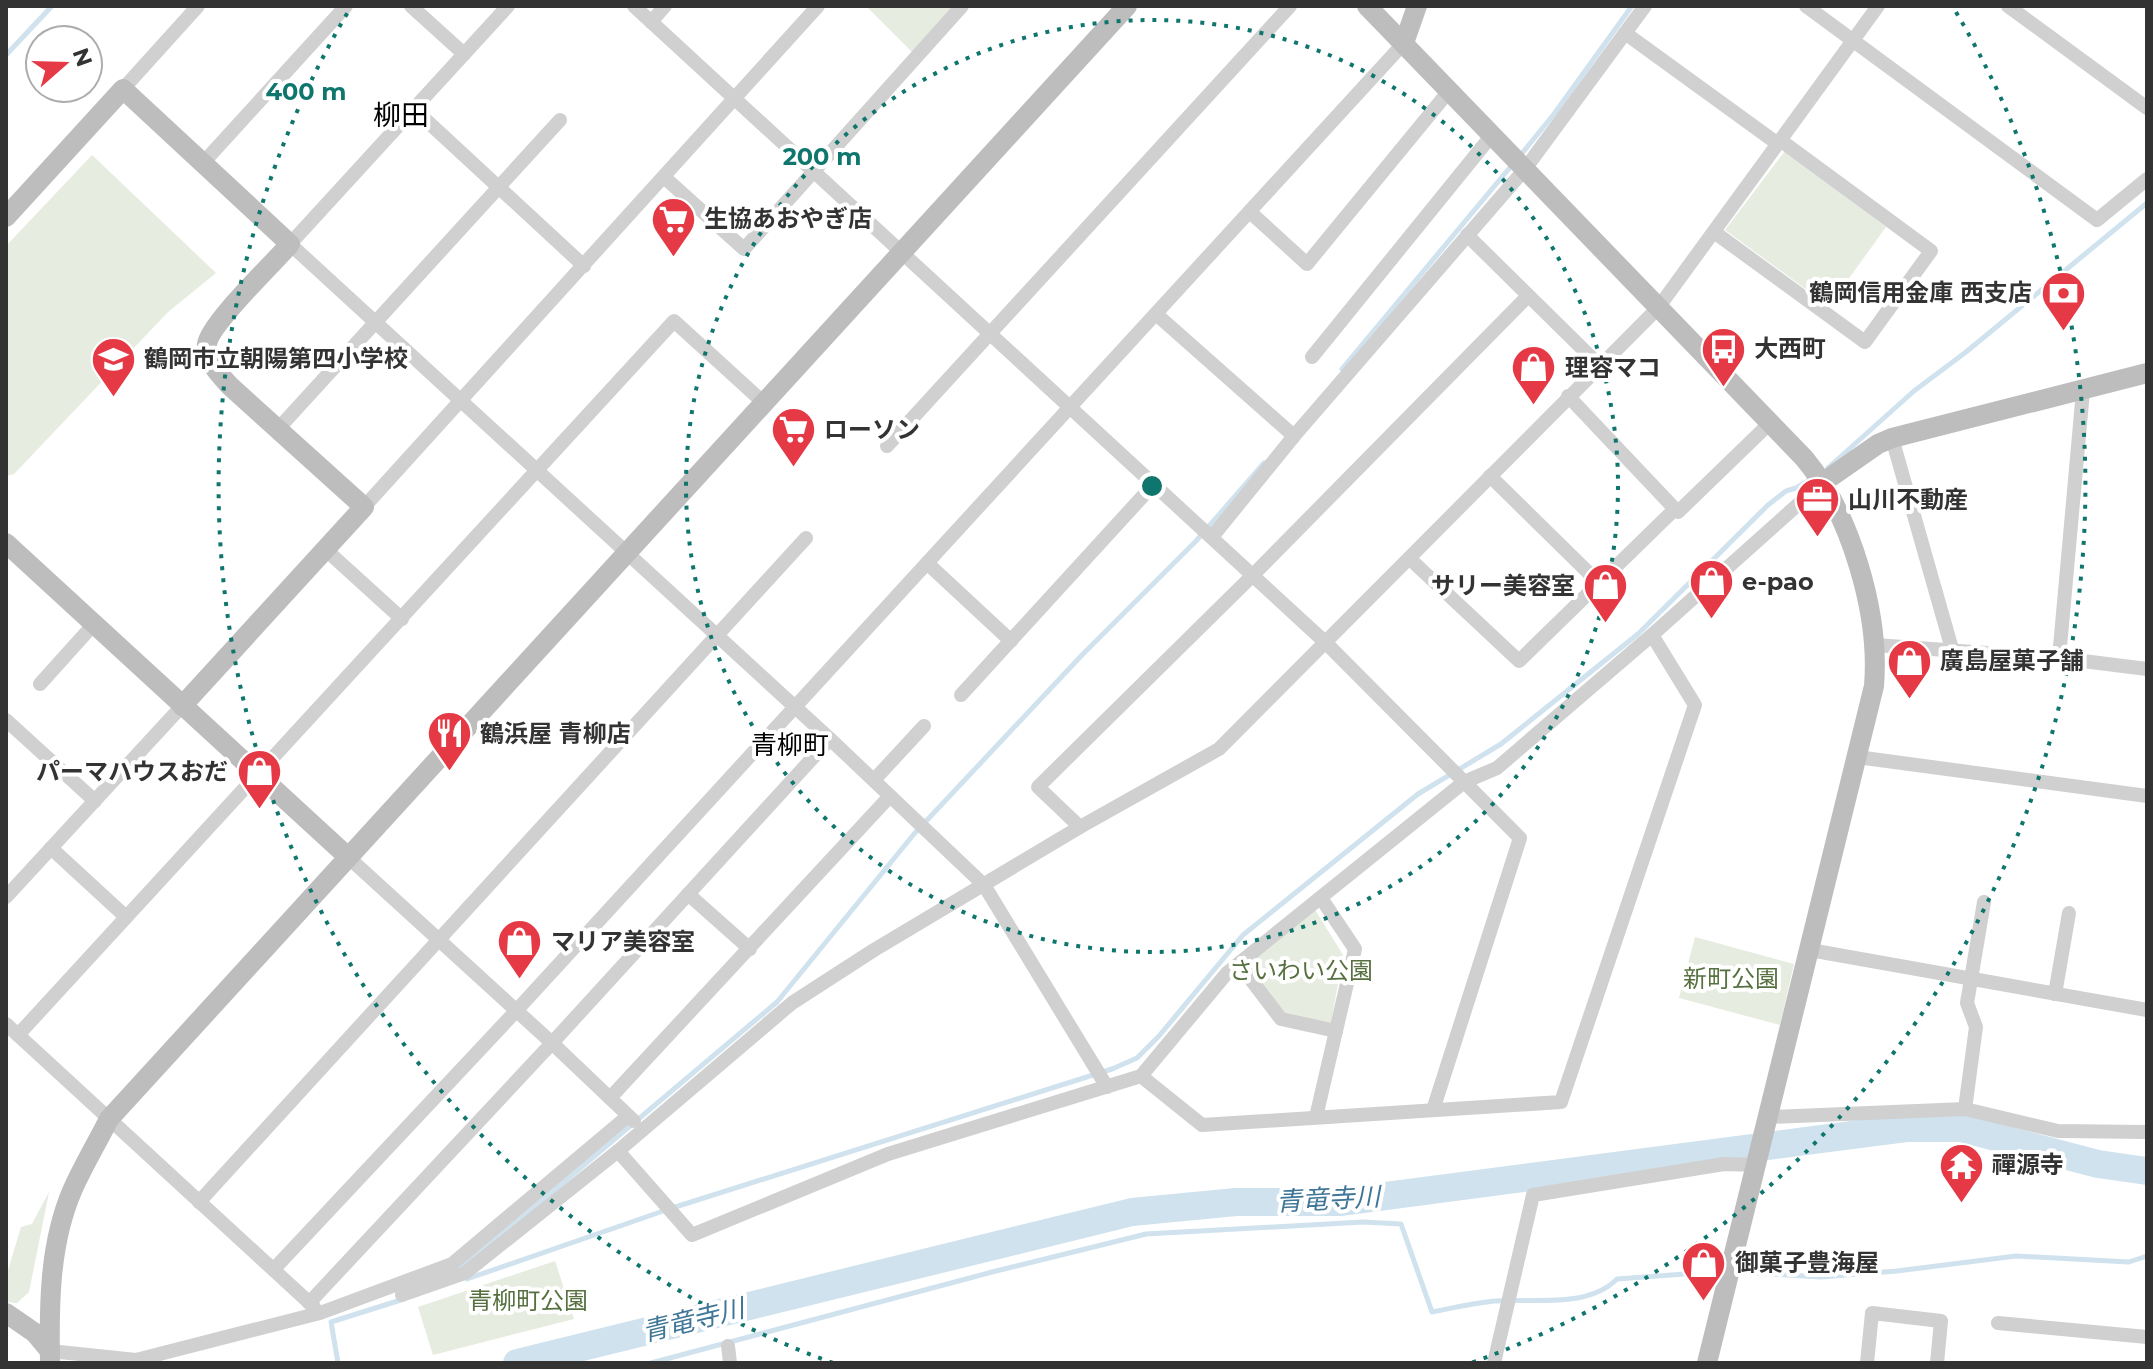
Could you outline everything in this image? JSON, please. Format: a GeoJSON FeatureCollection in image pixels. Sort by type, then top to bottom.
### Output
{"type":"FeatureCollection","features":[{"type":"Feature","properties":{"kind":"street"},"geometry":{"type":"LineString","coordinates":[[6,217],[198,6]]}},
{"type":"Feature","properties":{"kind":"street"},"geometry":{"type":"LineString","coordinates":[[203,163],[346,6]]}},
{"type":"Feature","properties":{"kind":"street"},"geometry":{"type":"LineString","coordinates":[[411,6],[464,54]]}},
{"type":"Feature","properties":{"kind":"street"},"geometry":{"type":"LineString","coordinates":[[364,507],[213,367],[207,344],[220,321],[508,6]]}},
{"type":"Feature","properties":{"kind":"street"},"geometry":{"type":"LineString","coordinates":[[634,6],[1326,643],[1520,838],[1433,1110]]}},
{"type":"Feature","properties":{"kind":"street"},"geometry":{"type":"LineString","coordinates":[[651,22],[665,6]]}},
{"type":"Feature","properties":{"kind":"street"},"geometry":{"type":"LineString","coordinates":[[6,897],[818,6]]}},
{"type":"Feature","properties":{"kind":"street"},"geometry":{"type":"LineString","coordinates":[[664,177],[744,249],[962,6]]}},
{"type":"Feature","properties":{"kind":"street"},"geometry":{"type":"LineString","coordinates":[[50,1357],[50,1298],[62,1220],[72,1191],[109,1119],[1127,6]]}},
{"type":"Feature","properties":{"kind":"street"},"geometry":{"type":"LineString","coordinates":[[887,446],[1290,6]]}},
{"type":"Feature","properties":{"kind":"street"},"geometry":{"type":"LineString","coordinates":[[1367,6],[1804,458],[1836,506],[1867,599],[1875,645],[1874,686],[1707,1363]]}},
{"type":"Feature","properties":{"kind":"street"},"geometry":{"type":"LineString","coordinates":[[274,1269],[516,1011],[1404,43],[1417,6]]}},
{"type":"Feature","properties":{"kind":"street"},"geometry":{"type":"LineString","coordinates":[[1212,537],[1294,436],[1525,169],[1645,6]]}},
{"type":"Feature","properties":{"kind":"street"},"geometry":{"type":"LineString","coordinates":[[1806,6],[2097,220],[2147,179]]}},
{"type":"Feature","properties":{"kind":"street"},"geometry":{"type":"LineString","coordinates":[[402,1295],[465,1273],[618,1151],[792,1003],[874,950],[1080,827],[1219,749],[1658,308],[1878,6]]}},
{"type":"Feature","properties":{"kind":"street"},"geometry":{"type":"LineString","coordinates":[[2008,6],[2147,108]]}},
{"type":"Feature","properties":{"kind":"street"},"geometry":{"type":"LineString","coordinates":[[1625,33],[1931,251],[1865,342],[1714,232]]}},
{"type":"Feature","properties":{"kind":"street"},"geometry":{"type":"LineString","coordinates":[[123,89],[830,739],[984,885],[1107,1087]]}},
{"type":"Feature","properties":{"kind":"street"},"geometry":{"type":"LineString","coordinates":[[1250,212],[1307,264],[1449,91]]}},
{"type":"Feature","properties":{"kind":"street"},"geometry":{"type":"LineString","coordinates":[[414,109],[584,266]]}},
{"type":"Feature","properties":{"kind":"street"},"geometry":{"type":"LineString","coordinates":[[278,429],[560,120]]}},
{"type":"Feature","properties":{"kind":"street"},"geometry":{"type":"LineString","coordinates":[[1312,357],[1492,135]]}},
{"type":"Feature","properties":{"kind":"street"},"geometry":{"type":"LineString","coordinates":[[1467,235],[1599,365]]}},
{"type":"Feature","properties":{"kind":"street"},"geometry":{"type":"LineString","coordinates":[[1080,827],[1038,787],[1253,575],[1528,296]]}},
{"type":"Feature","properties":{"kind":"street"},"geometry":{"type":"LineString","coordinates":[[1156,314],[1294,436]]}},
{"type":"Feature","properties":{"kind":"street"},"geometry":{"type":"LineString","coordinates":[[18,1035],[674,321],[764,403]]}},
{"type":"Feature","properties":{"kind":"street"},"geometry":{"type":"LineString","coordinates":[[618,1151],[692,1235],[888,1154],[1141,1076],[1227,973],[1464,782],[1497,768],[1822,483],[1878,444],[1892,438],[2147,373]]}},
{"type":"Feature","properties":{"kind":"street"},"geometry":{"type":"LineString","coordinates":[[2059,658],[2083,391]]}},
{"type":"Feature","properties":{"kind":"street"},"geometry":{"type":"LineString","coordinates":[[1568,396],[1678,512],[1770,423]]}},
{"type":"Feature","properties":{"kind":"street"},"geometry":{"type":"LineString","coordinates":[[1892,438],[1952,649]]}},
{"type":"Feature","properties":{"kind":"street"},"geometry":{"type":"LineString","coordinates":[[1490,476],[1599,583]]}},
{"type":"Feature","properties":{"kind":"street"},"geometry":{"type":"LineString","coordinates":[[961,695],[1154,484]]}},
{"type":"Feature","properties":{"kind":"street"},"geometry":{"type":"LineString","coordinates":[[1410,559],[1519,661],[1675,509]]}},
{"type":"Feature","properties":{"kind":"street"},"geometry":{"type":"LineString","coordinates":[[199,1202],[806,538]]}},
{"type":"Feature","properties":{"kind":"street"},"geometry":{"type":"LineString","coordinates":[[325,549],[402,619]]}},
{"type":"Feature","properties":{"kind":"street"},"geometry":{"type":"LineString","coordinates":[[8,551],[94,624],[643,1130]]}},
{"type":"Feature","properties":{"kind":"street"},"geometry":{"type":"LineString","coordinates":[[927,563],[1011,641]]}},
{"type":"Feature","properties":{"kind":"street"},"geometry":{"type":"LineString","coordinates":[[40,684],[94,624]]}},
{"type":"Feature","properties":{"kind":"street"},"geometry":{"type":"LineString","coordinates":[[1141,1076],[1202,1125],[1561,1102],[1695,705],[1652,635]]}},
{"type":"Feature","properties":{"kind":"street"},"geometry":{"type":"LineString","coordinates":[[1875,645],[2059,658],[2147,669]]}},
{"type":"Feature","properties":{"kind":"street"},"geometry":{"type":"LineString","coordinates":[[6,720],[95,801]]}},
{"type":"Feature","properties":{"kind":"street"},"geometry":{"type":"LineString","coordinates":[[874,780],[924,726]]}},
{"type":"Feature","properties":{"kind":"street"},"geometry":{"type":"LineString","coordinates":[[314,1308],[830,739]]}},
{"type":"Feature","properties":{"kind":"street"},"geometry":{"type":"LineString","coordinates":[[1857,757],[2147,796]]}},
{"type":"Feature","properties":{"kind":"street"},"geometry":{"type":"LineString","coordinates":[[610,1098],[890,796]]}},
{"type":"Feature","properties":{"kind":"street"},"geometry":{"type":"LineString","coordinates":[[51,848],[126,917]]}},
{"type":"Feature","properties":{"kind":"street"},"geometry":{"type":"LineString","coordinates":[[688,894],[750,949]]}},
{"type":"Feature","properties":{"kind":"street"},"geometry":{"type":"LineString","coordinates":[[1316,1117],[1355,949],[1321,898]]}},
{"type":"Feature","properties":{"kind":"street"},"geometry":{"type":"LineString","coordinates":[[1965,1109],[1976,1027],[1967,1003],[1984,902]]}},
{"type":"Feature","properties":{"kind":"street"},"geometry":{"type":"LineString","coordinates":[[2055,994],[2069,913]]}},
{"type":"Feature","properties":{"kind":"street"},"geometry":{"type":"LineString","coordinates":[[1810,950],[2147,1010]]}},
{"type":"Feature","properties":{"kind":"street"},"geometry":{"type":"LineString","coordinates":[[1239,964],[1281,1019],[1336,1031]]}},
{"type":"Feature","properties":{"kind":"street"},"geometry":{"type":"LineString","coordinates":[[6,1024],[314,1308]]}},
{"type":"Feature","properties":{"kind":"street"},"geometry":{"type":"LineString","coordinates":[[1769,1117],[1965,1109],[2058,1131],[2147,1132]]}},
{"type":"Feature","properties":{"kind":"street"},"geometry":{"type":"LineString","coordinates":[[50,1357],[136,1360],[452,1264],[628,1116]]}},
{"type":"Feature","properties":{"kind":"street"},"geometry":{"type":"LineString","coordinates":[[1494,1363],[1533,1195],[1724,1164],[1757,1165]]}},
{"type":"Feature","properties":{"kind":"street"},"geometry":{"type":"LineString","coordinates":[[6,1313],[35,1333],[50,1357]]}},
{"type":"Feature","properties":{"kind":"street"},"geometry":{"type":"LineString","coordinates":[[1867,1363],[1872,1313],[1941,1321],[1937,1363]]}},
{"type":"Feature","properties":{"kind":"street"},"geometry":{"type":"LineString","coordinates":[[1998,1323],[2147,1337]]}},
{"type":"Feature","properties":{"kind":"street"},"geometry":{"type":"LineString","coordinates":[[728,1346],[730,1363]]}},
{"type":"Feature","properties":{"kind":"green space"},"geometry":{"type":"Polygon","coordinates":[[[866,6],[957,6],[914,54],[866,6]]]}},
{"type":"Feature","properties":{"kind":"green space"},"geometry":{"type":"Polygon","coordinates":[[[1785,151],[1886,227],[1829,306],[1725,230],[1785,151]]]}},
{"type":"Feature","properties":{"kind":"green space"},"geometry":{"type":"Polygon","coordinates":[[[92,155],[216,273],[168,312],[14,474],[6,476],[6,246],[92,155]]]}},
{"type":"Feature","properties":{"kind":"green space","name":"さいわい公園"},"geometry":{"type":"Polygon","coordinates":[[[1314,908],[1343,955],[1331,1023],[1285,1014],[1247,965],[1314,908]]]}},
{"type":"Feature","properties":{"kind":"green space","name":"新町公園"},"geometry":{"type":"Polygon","coordinates":[[[1695,937],[1794,964],[1780,1025],[1679,998],[1695,937]]]}},
{"type":"Feature","properties":{"kind":"green space"},"geometry":{"type":"Polygon","coordinates":[[[49,1192],[29,1292],[17,1303],[6,1302],[6,1277],[21,1227],[32,1224],[49,1192]]]}},
{"type":"Feature","properties":{"kind":"green space","name":"青柳町公園"},"geometry":{"type":"Polygon","coordinates":[[[555,1261],[574,1319],[433,1355],[418,1307],[555,1261]]]}},
{"type":"Feature","properties":{"kind":"waterway"},"geometry":{"type":"LineString","coordinates":[[6,55],[52,6]]}},
{"type":"Feature","properties":{"kind":"waterway"},"geometry":{"type":"LineString","coordinates":[[1519,157],[1632,6]]}},
{"type":"Feature","properties":{"kind":"waterway"},"geometry":{"type":"LineString","coordinates":[[1342,369],[1512,165]]}},
{"type":"Feature","properties":{"kind":"waterway"},"geometry":{"type":"LineString","coordinates":[[1828,468],[1914,391],[2147,203]]}},
{"type":"Feature","properties":{"kind":"waterway"},"geometry":{"type":"LineString","coordinates":[[458,1268],[777,1002],[914,834],[1082,655],[1196,541],[1264,463]]}},
{"type":"Feature","properties":{"kind":"waterway"},"geometry":{"type":"LineString","coordinates":[[467,1279],[669,1209],[1112,1069],[1137,1058],[1243,935],[1418,794],[1501,744],[1638,634],[1768,505],[1786,491],[1813,478]]}},
{"type":"Feature","properties":{"kind":"waterway","name":"青竜寺川"},"geometry":{"type":"LineString","coordinates":[[517,1363],[1132,1212],[1236,1202],[1340,1202],[1906,1128],[1961,1128],[2098,1164],[2147,1171]]}},
{"type":"Feature","properties":{"kind":"waterway"},"geometry":{"type":"LineString","coordinates":[[651,1363],[1146,1234],[1363,1222],[1401,1224],[1432,1312],[1495,1301],[1575,1298],[1591,1295],[1617,1279],[1725,1271]]}},
{"type":"Feature","properties":{"kind":"waterway"},"geometry":{"type":"LineString","coordinates":[[1735,1272],[1821,1277],[2016,1256],[2129,1262],[2147,1256]]}},
{"type":"Feature","properties":{"kind":"waterway"},"geometry":{"type":"LineString","coordinates":[[338,1363],[331,1322],[404,1299]]}},
{"type":"Feature","properties":{"kind":"place","name":"生協あおやぎ店"},"geometry":{"type":"Point","coordinates":[673,258]}},
{"type":"Feature","properties":{"kind":"place","name":"鶴岡信用金庫 西支店"},"geometry":{"type":"Point","coordinates":[2063,332]}},
{"type":"Feature","properties":{"kind":"place","name":"大西町"},"geometry":{"type":"Point","coordinates":[1723,388]}},
{"type":"Feature","properties":{"kind":"place","name":"鶴岡市立朝陽第四小学校"},"geometry":{"type":"Point","coordinates":[113,398]}},
{"type":"Feature","properties":{"kind":"place","name":"理容マコ"},"geometry":{"type":"Point","coordinates":[1534,407]}},
{"type":"Feature","properties":{"kind":"place","name":"ローソン"},"geometry":{"type":"Point","coordinates":[793,469]}},
{"type":"Feature","properties":{"kind":"place","name":"山川不動産"},"geometry":{"type":"Point","coordinates":[1817,539]}},
{"type":"Feature","properties":{"kind":"place","name":"e-pao"},"geometry":{"type":"Point","coordinates":[1711,621]}},
{"type":"Feature","properties":{"kind":"place","name":"サリー美容室"},"geometry":{"type":"Point","coordinates":[1606,625]}},
{"type":"Feature","properties":{"kind":"place","name":"廣島屋菓子舗"},"geometry":{"type":"Point","coordinates":[1909,700]}},
{"type":"Feature","properties":{"kind":"place","name":"鶴浜屋 青柳店"},"geometry":{"type":"Point","coordinates":[449,773]}},
{"type":"Feature","properties":{"kind":"place","name":"パーマハウスおだ"},"geometry":{"type":"Point","coordinates":[259,811]}},
{"type":"Feature","properties":{"kind":"place","name":"マリア美容室"},"geometry":{"type":"Point","coordinates":[520,981]}},
{"type":"Feature","properties":{"kind":"place","name":"禪源寺"},"geometry":{"type":"Point","coordinates":[1961,1204]}},
{"type":"Feature","properties":{"kind":"place","name":"御菓子豊海屋"},"geometry":{"type":"Point","coordinates":[1704,1302]}},
{"type":"Feature","properties":{"kind":"district","name":"柳田"},"geometry":{"type":"Point","coordinates":[401,115]}},
{"type":"Feature","properties":{"kind":"district","name":"青柳町"},"geometry":{"type":"Point","coordinates":[790,745]}}]}
